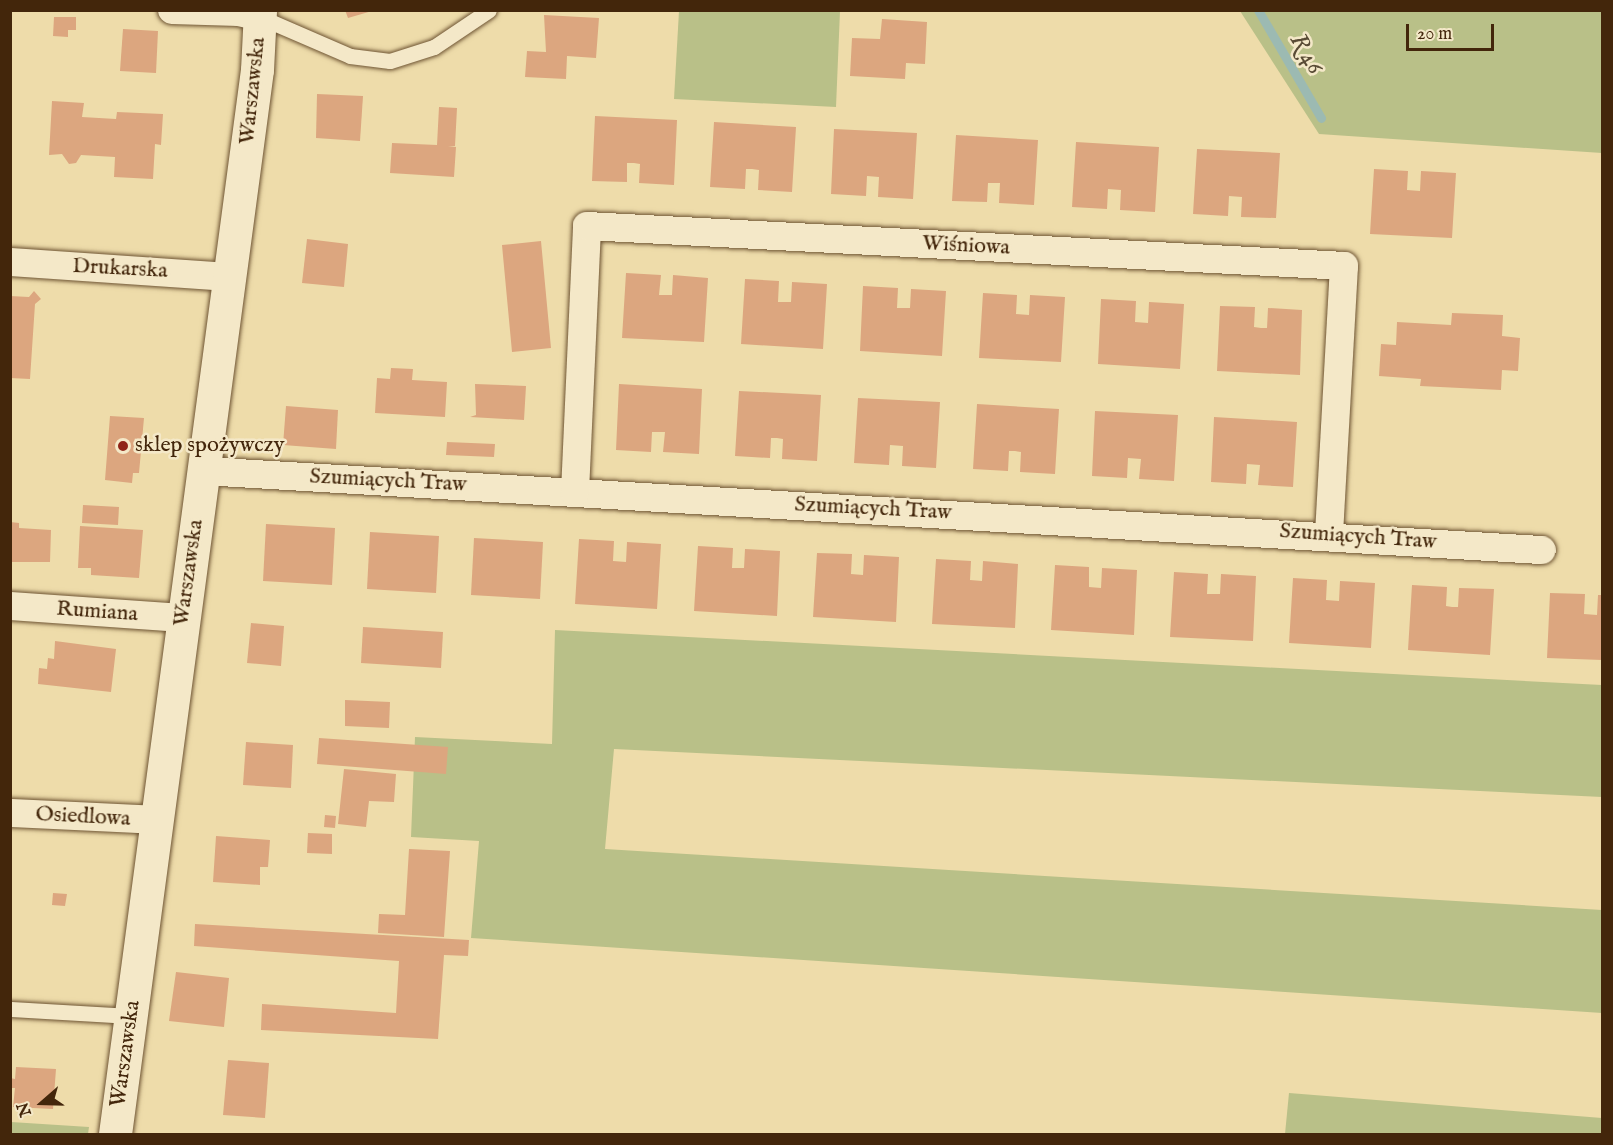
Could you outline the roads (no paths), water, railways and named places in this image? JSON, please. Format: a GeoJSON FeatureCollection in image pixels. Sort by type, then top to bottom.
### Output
{"type":"FeatureCollection","features":[{"type":"Feature","properties":{"kind":"street"},"geometry":{"type":"LineString","coordinates":[[172,10],[260,14]]}},
{"type":"Feature","properties":{"kind":"street","name":"Warszawska"},"geometry":{"type":"LineString","coordinates":[[115,1134],[257,70],[260,14]]}},
{"type":"Feature","properties":{"kind":"street","name":"Wiśniowa"},"geometry":{"type":"LineString","coordinates":[[575,492],[587,225],[1344,266],[1329,534]]}},
{"type":"Feature","properties":{"kind":"street","name":"Drukarska"},"geometry":{"type":"LineString","coordinates":[[10,262],[229,277]]}},
{"type":"Feature","properties":{"kind":"street","name":"Szumiących Traw"},"geometry":{"type":"LineString","coordinates":[[203,471],[1329,534],[1542,549]]}},
{"type":"Feature","properties":{"kind":"street","name":"Rumiana"},"geometry":{"type":"LineString","coordinates":[[10,606],[183,618]]}},
{"type":"Feature","properties":{"kind":"street","name":"Osiedlowa"},"geometry":{"type":"LineString","coordinates":[[10,813],[156,820]]}},
{"type":"Feature","properties":{"kind":"lane"},"geometry":{"type":"LineString","coordinates":[[260,14],[350,56],[390,61],[434,48],[489,10]]}},
{"type":"Feature","properties":{"kind":"lane"},"geometry":{"type":"LineString","coordinates":[[10,1009],[132,1016]]}},
{"type":"Feature","properties":{"kind":"waterway","name":"R 46"},"geometry":{"type":"LineString","coordinates":[[1258,10],[1321,118]]}},
{"type":"Feature","properties":{"kind":"place","name":"sklep spożywczy"},"geometry":{"type":"Point","coordinates":[123,446]}}]}
